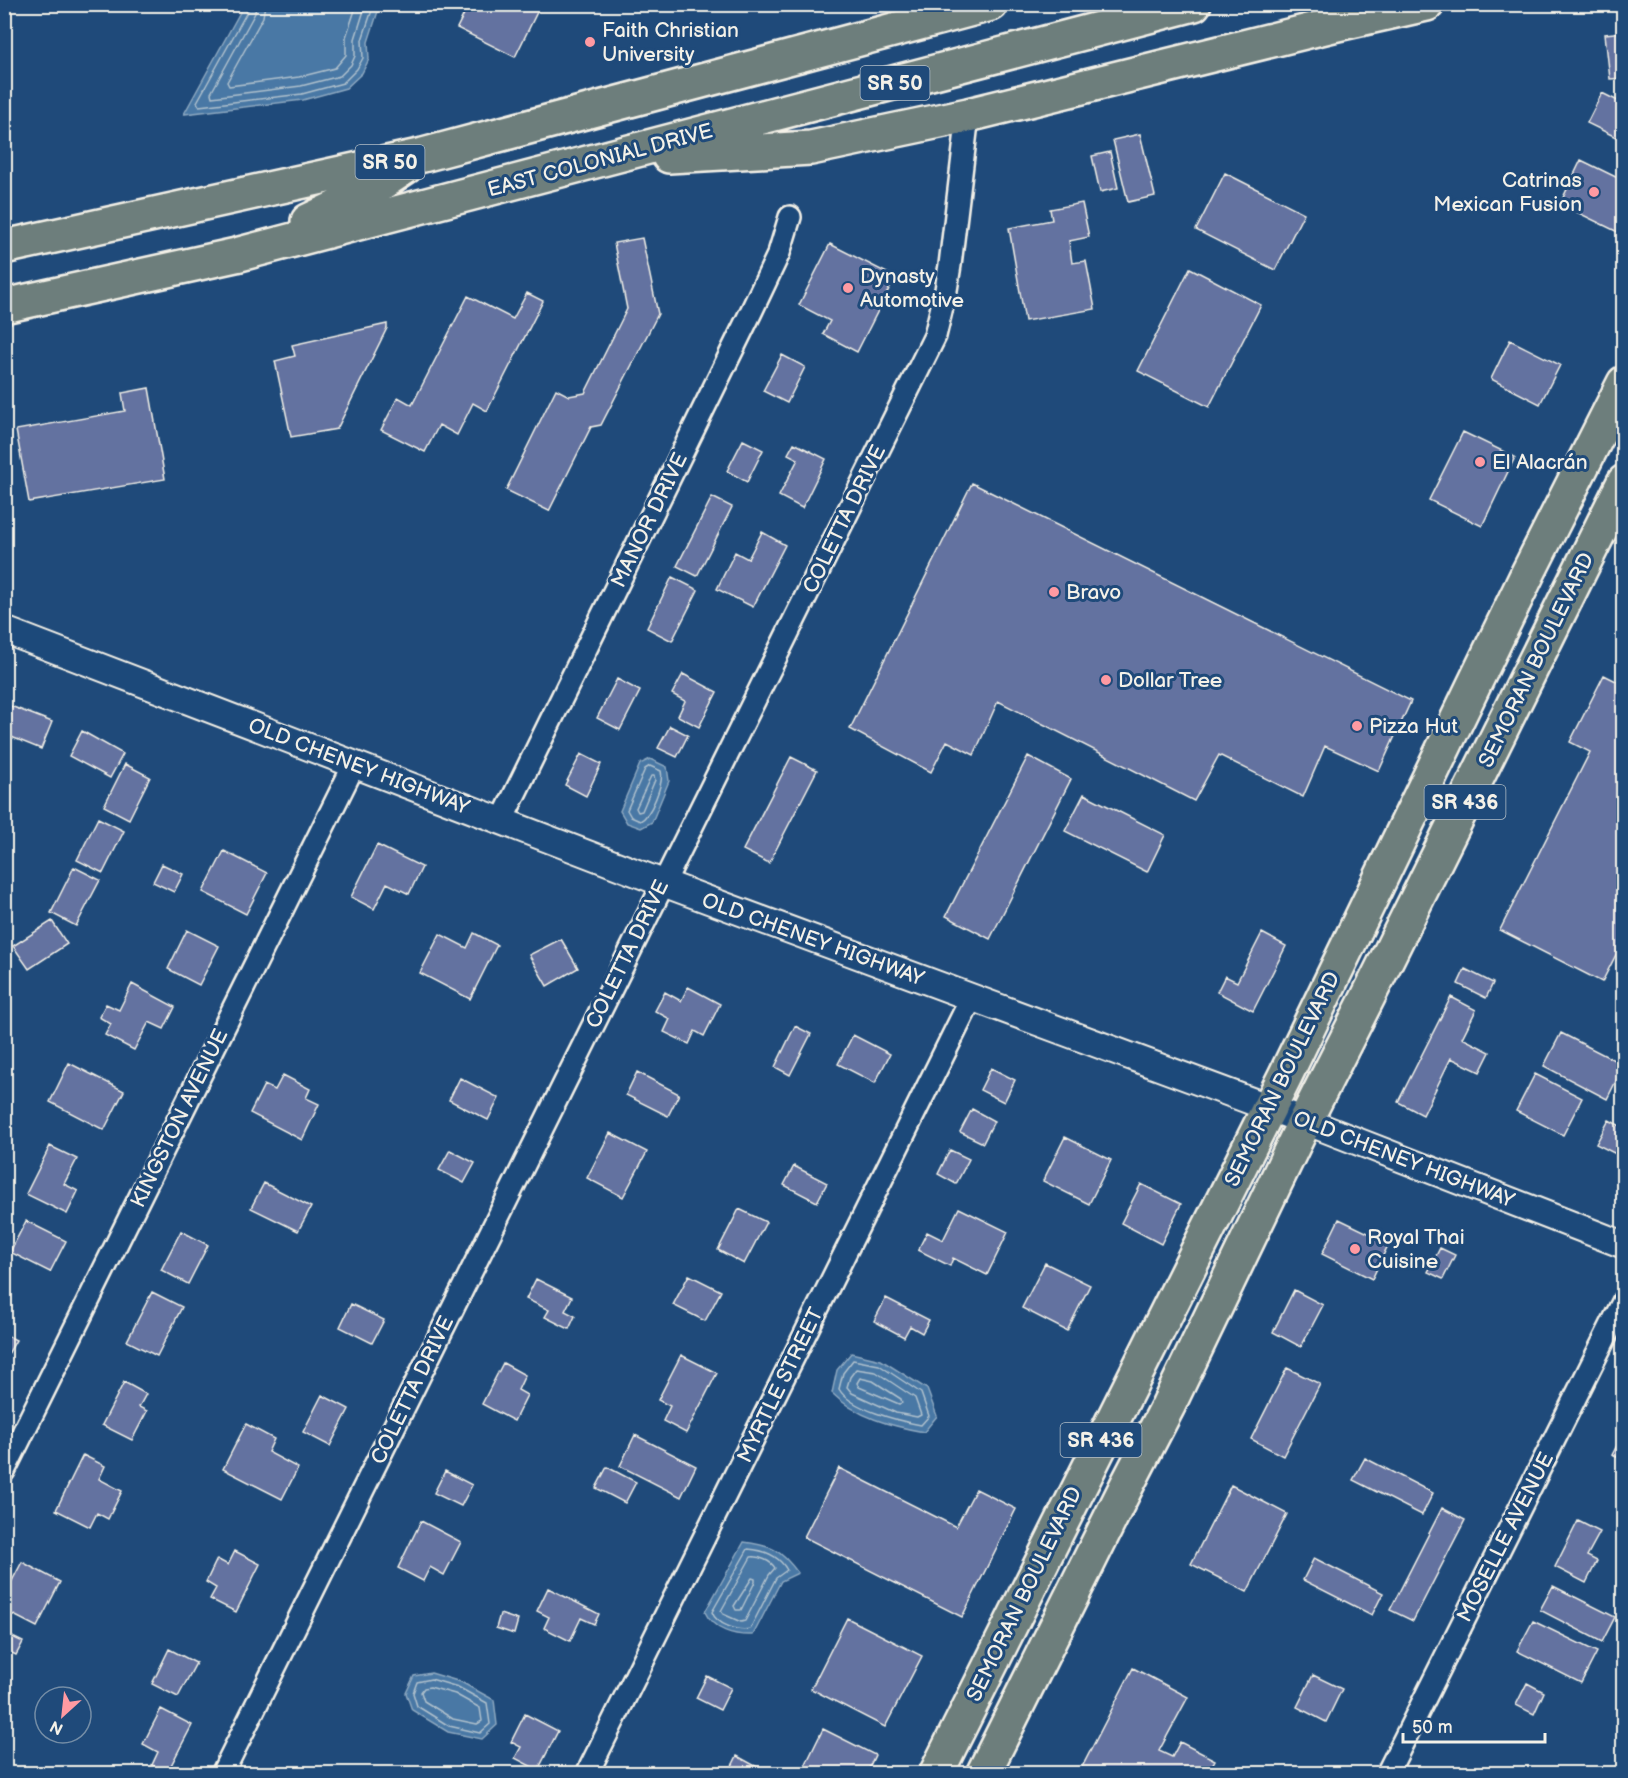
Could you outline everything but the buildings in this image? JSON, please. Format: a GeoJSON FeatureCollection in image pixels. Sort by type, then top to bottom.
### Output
{"type":"FeatureCollection","features":[{"type":"Feature","properties":{"kind":"main road"},"geometry":{"type":"LineString","coordinates":[[772,61],[905,4]]}},
{"type":"Feature","properties":{"kind":"main road","name":"SR 50"},"geometry":{"type":"LineString","coordinates":[[4,247],[423,155],[991,4]]}},
{"type":"Feature","properties":{"kind":"main road","name":"EAST COLONIAL DRIVE"},"geometry":{"type":"LineString","coordinates":[[4,306],[236,255],[1194,4]]}},
{"type":"Feature","properties":{"kind":"main road"},"geometry":{"type":"LineString","coordinates":[[596,161],[811,148],[968,115],[1427,4]]}},
{"type":"Feature","properties":{"kind":"main road"},"geometry":{"type":"LineString","coordinates":[[236,255],[365,194],[423,155]]}},
{"type":"Feature","properties":{"kind":"main road"},"geometry":{"type":"LineString","coordinates":[[4,270],[60,255],[67,249],[74,232]]}},
{"type":"Feature","properties":{"kind":"main road","name":"SEMORAN BOULEVARD"},"geometry":{"type":"LineString","coordinates":[[936,1773],[1269,1107],[1528,573],[1623,383]]}},
{"type":"Feature","properties":{"kind":"main road"},"geometry":{"type":"LineString","coordinates":[[1592,546],[1582,513],[1593,488],[1598,435]]}},
{"type":"Feature","properties":{"kind":"main road","name":"SEMORAN BOULEVARD"},"geometry":{"type":"LineString","coordinates":[[983,1773],[1126,1485],[1168,1406],[1305,1121],[1623,482]]}},
{"type":"Feature","properties":{"kind":"main road"},"geometry":{"type":"LineString","coordinates":[[1444,844],[1442,803],[1528,627],[1528,573]]}},
{"type":"Feature","properties":{"kind":"main road"},"geometry":{"type":"LineString","coordinates":[[1006,1727],[1008,1684],[1072,1555],[1067,1508]]}},
{"type":"Feature","properties":{"kind":"street","name":"COLETTA DRIVE"},"geometry":{"type":"LineString","coordinates":[[222,1773],[935,336],[952,256],[968,115]]}},
{"type":"Feature","properties":{"kind":"street","name":"MANOR DRIVE"},"geometry":{"type":"LineString","coordinates":[[502,820],[751,312],[779,253],[790,217]]}},
{"type":"Feature","properties":{"kind":"street","name":"OLD CHENEY HIGHWAY"},"geometry":{"type":"LineString","coordinates":[[4,630],[663,883],[1269,1107],[1623,1245]]}},
{"type":"Feature","properties":{"kind":"street","name":"KINGSTON AVENUE"},"geometry":{"type":"LineString","coordinates":[[4,1472],[354,765]]}},
{"type":"Feature","properties":{"kind":"street","name":"MYRTLE STREET"},"geometry":{"type":"LineString","coordinates":[[587,1773],[972,997]]}},
{"type":"Feature","properties":{"kind":"street","name":"MOSELLE AVENUE"},"geometry":{"type":"LineString","coordinates":[[1388,1773],[1623,1300]]}},
{"type":"Feature","properties":{"kind":"water"},"geometry":{"type":"Polygon","coordinates":[[[244,5],[380,5],[368,42],[369,59],[362,73],[346,88],[303,100],[184,114],[244,5]]]}},
{"type":"Feature","properties":{"kind":"water"},"geometry":{"type":"Polygon","coordinates":[[[650,759],[667,767],[669,781],[652,822],[641,828],[627,823],[620,811],[640,764],[650,759]]]}},
{"type":"Feature","properties":{"kind":"water"},"geometry":{"type":"Polygon","coordinates":[[[851,1353],[881,1360],[927,1389],[937,1416],[924,1432],[899,1427],[863,1414],[832,1393],[837,1370],[851,1353]]]}},
{"type":"Feature","properties":{"kind":"water"},"geometry":{"type":"Polygon","coordinates":[[[744,1542],[776,1550],[798,1573],[781,1581],[753,1635],[725,1631],[713,1623],[705,1612],[744,1542]]]}},
{"type":"Feature","properties":{"kind":"water"},"geometry":{"type":"Polygon","coordinates":[[[431,1673],[461,1682],[494,1700],[497,1725],[482,1739],[448,1732],[412,1710],[406,1693],[414,1676],[431,1673]]]}},
{"type":"Feature","properties":{"kind":"place","name":"Faith Christian University"},"geometry":{"type":"Point","coordinates":[590,42]}},
{"type":"Feature","properties":{"kind":"place","name":"Catrinas Mexican Fusion"},"geometry":{"type":"Point","coordinates":[1594,192]}},
{"type":"Feature","properties":{"kind":"place","name":"Dynasty Automotive"},"geometry":{"type":"Point","coordinates":[848,288]}},
{"type":"Feature","properties":{"kind":"place","name":"El Alacrán"},"geometry":{"type":"Point","coordinates":[1480,462]}},
{"type":"Feature","properties":{"kind":"place","name":"Bravo"},"geometry":{"type":"Point","coordinates":[1054,592]}},
{"type":"Feature","properties":{"kind":"place","name":"Dollar Tree"},"geometry":{"type":"Point","coordinates":[1106,680]}},
{"type":"Feature","properties":{"kind":"place","name":"Pizza Hut"},"geometry":{"type":"Point","coordinates":[1357,726]}},
{"type":"Feature","properties":{"kind":"place","name":"Royal Thai Cuisine"},"geometry":{"type":"Point","coordinates":[1355,1249]}}]}
